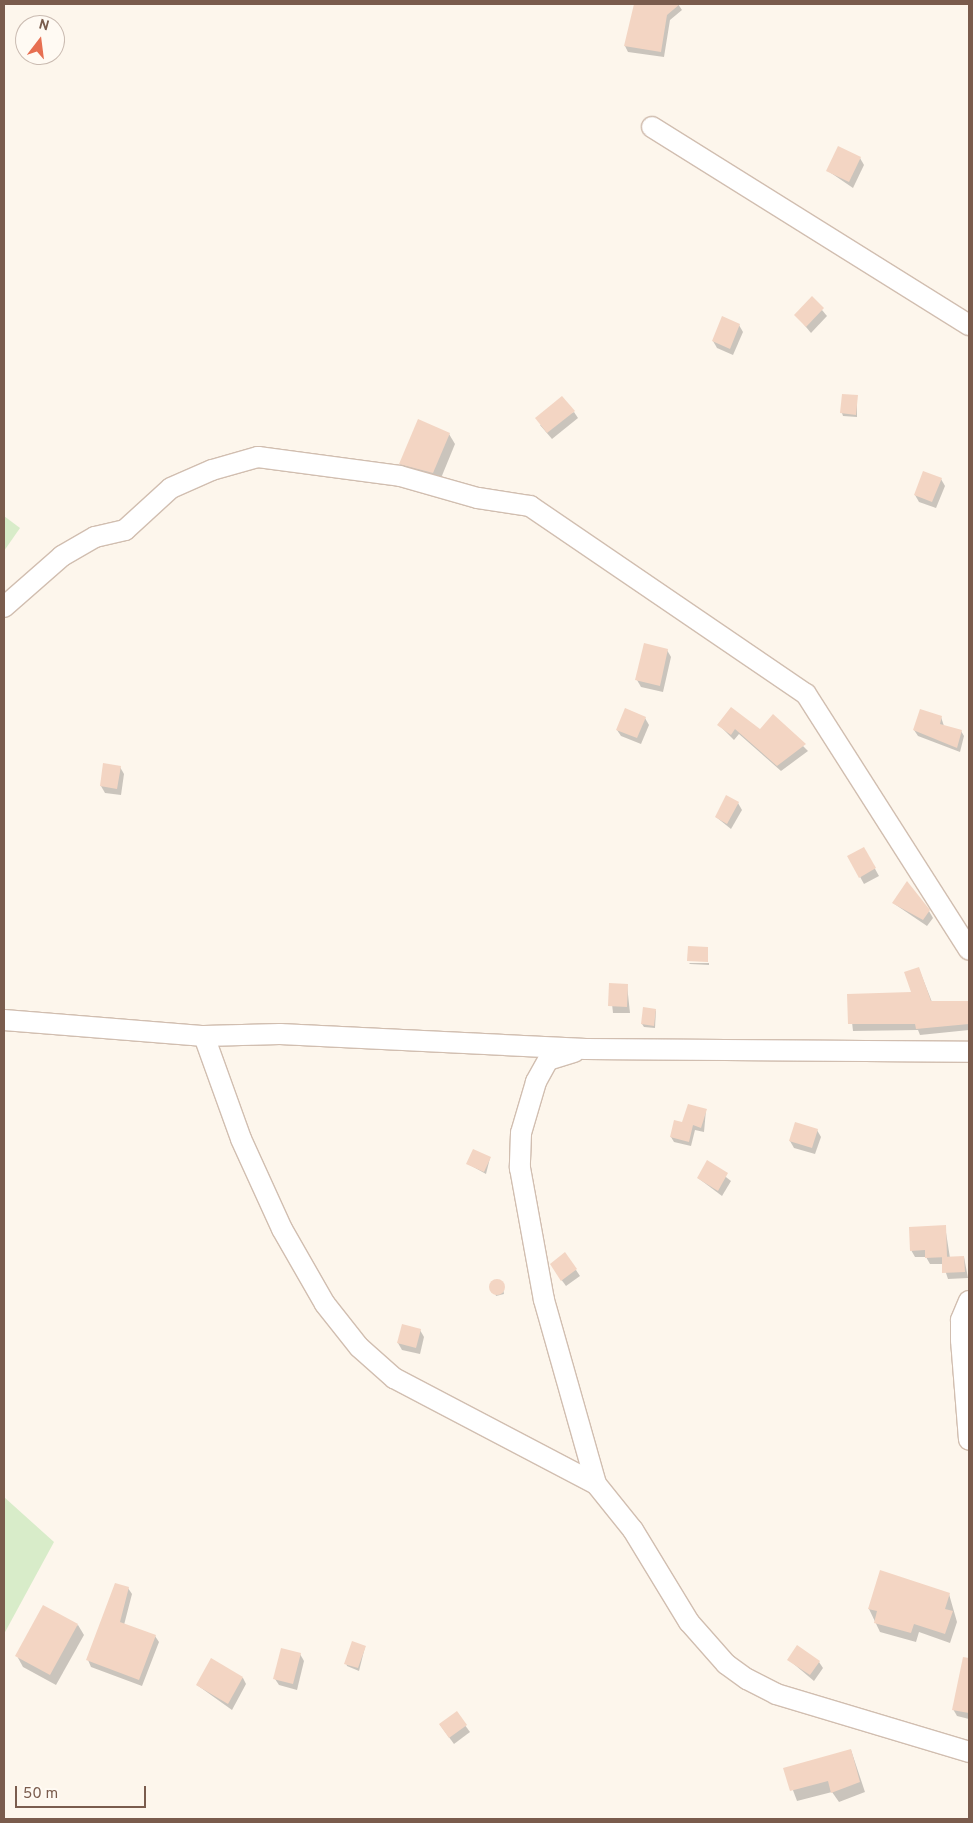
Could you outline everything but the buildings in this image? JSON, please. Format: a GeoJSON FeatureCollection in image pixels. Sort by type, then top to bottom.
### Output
{"type":"FeatureCollection","features":[{"type":"Feature","properties":{"kind":"street"},"geometry":{"type":"LineString","coordinates":[[652,127],[969,325]]}},
{"type":"Feature","properties":{"kind":"street"},"geometry":{"type":"LineString","coordinates":[[4,607],[62,556],[95,538],[125,530],[171,488],[212,470],[258,457],[400,476],[478,498],[530,506],[806,694],[969,950]]}},
{"type":"Feature","properties":{"kind":"street"},"geometry":{"type":"LineString","coordinates":[[4,1020],[204,1036],[280,1034],[586,1049],[969,1052]]}},
{"type":"Feature","properties":{"kind":"street"},"geometry":{"type":"LineString","coordinates":[[204,1036],[241,1139],[282,1229],[324,1304],[359,1347],[394,1378],[596,1484]]}},
{"type":"Feature","properties":{"kind":"street"},"geometry":{"type":"LineString","coordinates":[[586,1049],[548,1060],[526,1107],[520,1168],[544,1300],[596,1484],[633,1530],[689,1622],[720,1657],[747,1679],[776,1694],[969,1752]]}},
{"type":"Feature","properties":{"kind":"street"},"geometry":{"type":"LineString","coordinates":[[969,1301],[961,1320],[961,1340],[969,1440]]}},
{"type":"Feature","properties":{"kind":"green space"},"geometry":{"type":"Polygon","coordinates":[[[4,516],[20,528],[4,551],[4,516]]]}},
{"type":"Feature","properties":{"kind":"green space"},"geometry":{"type":"Polygon","coordinates":[[[4,1497],[54,1542],[4,1634],[4,1497]]]}}]}
